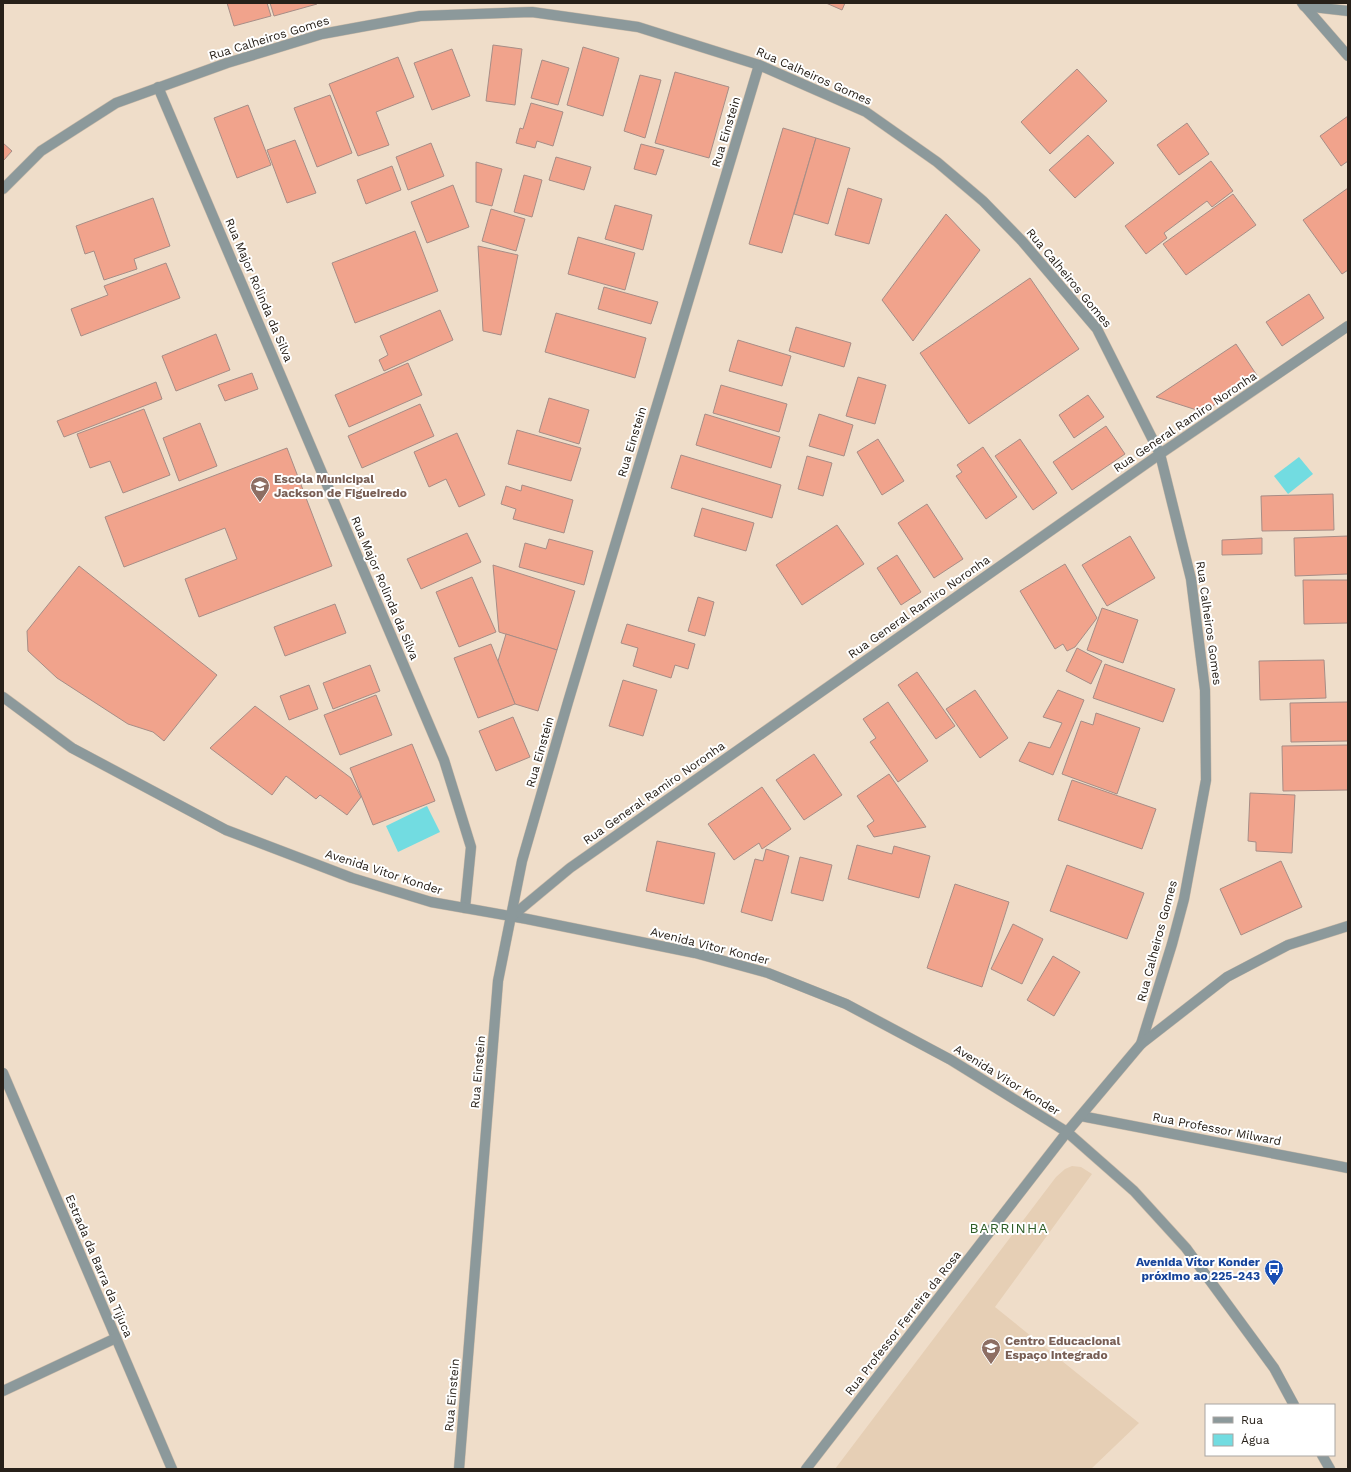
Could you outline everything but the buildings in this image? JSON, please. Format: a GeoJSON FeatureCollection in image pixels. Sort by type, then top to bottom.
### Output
{"type":"FeatureCollection","features":[{"type":"Feature","properties":{"kind":"street"},"geometry":{"type":"LineString","coordinates":[[1303,4],[1348,11]]}},
{"type":"Feature","properties":{"kind":"street"},"geometry":{"type":"LineString","coordinates":[[1303,4],[1348,56]]}},
{"type":"Feature","properties":{"kind":"street","name":"Rua Calheiros Gomes"},"geometry":{"type":"LineString","coordinates":[[3,189],[41,151],[116,103],[227,63],[322,34],[420,16],[532,12],[638,27],[759,65],[866,112],[937,162],[983,201],[1022,241],[1097,329],[1160,454],[1191,579],[1205,690],[1206,780],[1184,899],[1172,944],[1141,1044]]}},
{"type":"Feature","properties":{"kind":"street","name":"Rua Einstein"},"geometry":{"type":"LineString","coordinates":[[459,1469],[498,981],[522,861],[568,702],[759,65]]}},
{"type":"Feature","properties":{"kind":"street","name":"Rua Major Rolinda da Silva"},"geometry":{"type":"LineString","coordinates":[[158,87],[444,760],[471,847],[466,908]]}},
{"type":"Feature","properties":{"kind":"street","name":"Rua General Ramiro Noronha"},"geometry":{"type":"LineString","coordinates":[[511,917],[570,868],[1160,454],[1348,326]]}},
{"type":"Feature","properties":{"kind":"street","name":"Avenida Vitor Konder"},"geometry":{"type":"LineString","coordinates":[[3,697],[72,748],[226,830],[352,878],[431,902],[695,953],[775,976],[846,1004],[951,1060],[1067,1132],[1134,1191],[1186,1248],[1274,1368],[1293,1404]]}},
{"type":"Feature","properties":{"kind":"street","name":"Rua Professor Ferreira da Rosa"},"geometry":{"type":"LineString","coordinates":[[806,1469],[1067,1132],[1141,1044],[1227,977],[1288,945],[1348,926]]}},
{"type":"Feature","properties":{"kind":"street","name":"Estrada da Barra da Tijuca"},"geometry":{"type":"LineString","coordinates":[[3,1073],[172,1469]]}},
{"type":"Feature","properties":{"kind":"street","name":"Rua Professor Milward"},"geometry":{"type":"LineString","coordinates":[[1081,1116],[1348,1168]]}},
{"type":"Feature","properties":{"kind":"street"},"geometry":{"type":"LineString","coordinates":[[3,1390],[116,1338]]}},
{"type":"Feature","properties":{"kind":"street"},"geometry":{"type":"LineString","coordinates":[[1323,1456],[1330,1469]]}},
{"type":"Feature","properties":{"kind":"shaded area","name":"Centro Educacional Espaço Integrado"},"geometry":{"type":"Polygon","coordinates":[[[1072,1166],[1081,1167],[1092,1174],[995,1307],[1139,1423],[1091,1469],[835,1469],[1056,1177],[1065,1169],[1072,1166]]]}},
{"type":"Feature","properties":{"kind":"water"},"geometry":{"type":"Polygon","coordinates":[[[1299,457],[1313,474],[1288,494],[1274,476],[1299,457]]]}},
{"type":"Feature","properties":{"kind":"water"},"geometry":{"type":"Polygon","coordinates":[[[427,806],[440,832],[398,852],[386,826],[427,806]]]}},
{"type":"Feature","properties":{"kind":"place","name":"Escola Municipal Jackson de Figueiredo"},"geometry":{"type":"Point","coordinates":[260,503]}},
{"type":"Feature","properties":{"kind":"place","name":"Avenida Vítor Konder próximo ao 225-243"},"geometry":{"type":"Point","coordinates":[1274,1286]}},
{"type":"Feature","properties":{"kind":"place","name":"Centro Educacional Espaço Integrado"},"geometry":{"type":"Point","coordinates":[991,1365]}},
{"type":"Feature","properties":{"kind":"district","name":"BARRINHA"},"geometry":{"type":"Point","coordinates":[1009,1228]}}]}
